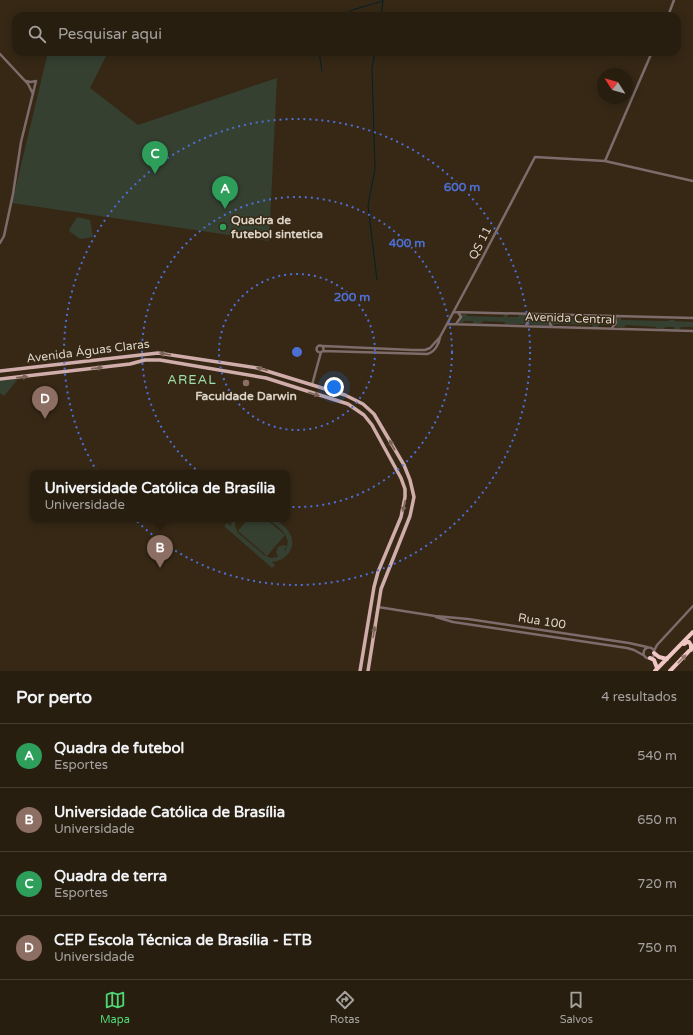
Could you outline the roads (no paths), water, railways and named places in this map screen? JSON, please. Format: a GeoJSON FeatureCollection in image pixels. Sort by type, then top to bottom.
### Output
{"type":"FeatureCollection","features":[{"type":"Feature","properties":{"kind":"highway"},"geometry":{"type":"LineString","coordinates":[[693,632],[693,638]]}},
{"type":"Feature","properties":{"kind":"highway"},"geometry":{"type":"LineString","coordinates":[[656,670],[693,632]]}},
{"type":"Feature","properties":{"kind":"highway"},"geometry":{"type":"LineString","coordinates":[[656,670],[659,669],[686,642],[688,642],[692,649],[670,671]]}},
{"type":"Feature","properties":{"kind":"highway"},"geometry":{"type":"LineString","coordinates":[[653,651],[659,657],[667,659]]}},
{"type":"Feature","properties":{"kind":"highway"},"geometry":{"type":"LineString","coordinates":[[650,658],[654,660],[656,670]]}},
{"type":"Feature","properties":{"kind":"main road","name":"Avenida Águas Claras"},"geometry":{"type":"LineString","coordinates":[[0,371],[153,353],[257,368],[356,400],[368,408],[374,414],[404,465],[413,493],[413,504],[410,516],[384,582],[378,607],[368,671]]}},
{"type":"Feature","properties":{"kind":"main road"},"geometry":{"type":"LineString","coordinates":[[192,366],[194,360],[193,358]]}},
{"type":"Feature","properties":{"kind":"main road"},"geometry":{"type":"LineString","coordinates":[[200,367],[200,362],[203,359]]}},
{"type":"Feature","properties":{"kind":"main road","name":"Avenida Águas Claras"},"geometry":{"type":"LineString","coordinates":[[0,379],[130,364],[150,360],[252,374],[341,401],[360,411],[372,426],[396,469],[403,484],[405,493],[401,517],[376,578],[370,604],[360,671]]}},
{"type":"Feature","properties":{"kind":"main road"},"geometry":{"type":"LineString","coordinates":[[71,363],[70,367],[72,371]]}},
{"type":"Feature","properties":{"kind":"main road"},"geometry":{"type":"LineString","coordinates":[[58,364],[60,368],[58,372]]}},
{"type":"Feature","properties":{"kind":"main road"},"geometry":{"type":"LineString","coordinates":[[277,381],[280,379],[281,375]]}},
{"type":"Feature","properties":{"kind":"main road"},"geometry":{"type":"LineString","coordinates":[[284,384],[288,377]]}},
{"type":"Feature","properties":{"kind":"main road"},"geometry":{"type":"LineString","coordinates":[[396,469],[399,470],[404,465]]}},
{"type":"Feature","properties":{"kind":"main road"},"geometry":{"type":"LineString","coordinates":[[405,493],[413,493]]}},
{"type":"Feature","properties":{"kind":"main road"},"geometry":{"type":"LineString","coordinates":[[381,565],[388,569]]}},
{"type":"Feature","properties":{"kind":"main road"},"geometry":{"type":"LineString","coordinates":[[376,578],[381,578],[384,582]]}},
{"type":"Feature","properties":{"kind":"street"},"geometry":{"type":"LineString","coordinates":[[670,12],[674,0]]}},
{"type":"Feature","properties":{"kind":"street"},"geometry":{"type":"LineString","coordinates":[[0,54],[26,81],[33,94]]}},
{"type":"Feature","properties":{"kind":"street"},"geometry":{"type":"LineString","coordinates":[[650,56],[605,161],[693,181]]}},
{"type":"Feature","properties":{"kind":"street"},"geometry":{"type":"LineString","coordinates":[[0,243],[4,236],[13,194],[20,142],[36,81],[26,81]]}},
{"type":"Feature","properties":{"kind":"street","name":"QS 11"},"geometry":{"type":"LineString","coordinates":[[321,352],[432,353],[535,157],[605,161]]}},
{"type":"Feature","properties":{"kind":"street","name":"Avenida Central"},"geometry":{"type":"LineString","coordinates":[[454,312],[693,318]]}},
{"type":"Feature","properties":{"kind":"street"},"geometry":{"type":"LineString","coordinates":[[456,324],[461,317],[458,312]]}},
{"type":"Feature","properties":{"kind":"street"},"geometry":{"type":"LineString","coordinates":[[526,326],[528,320],[527,314]]}},
{"type":"Feature","properties":{"kind":"street"},"geometry":{"type":"LineString","coordinates":[[552,327],[550,320],[554,314]]}},
{"type":"Feature","properties":{"kind":"street"},"geometry":{"type":"LineString","coordinates":[[612,329],[616,323],[615,317]]}},
{"type":"Feature","properties":{"kind":"street","name":"Avenida Central"},"geometry":{"type":"LineString","coordinates":[[447,324],[693,331]]}},
{"type":"Feature","properties":{"kind":"street","name":"QS 11"},"geometry":{"type":"LineString","coordinates":[[323,346],[421,350],[430,348],[440,337]]}},
{"type":"Feature","properties":{"kind":"street"},"geometry":{"type":"LineString","coordinates":[[312,385],[319,357],[324,349],[323,346],[318,346],[317,348],[321,352]]}},
{"type":"Feature","properties":{"kind":"street"},"geometry":{"type":"LineString","coordinates":[[653,651],[647,647],[643,651],[643,655],[646,658],[653,656],[653,651],[657,645],[693,606]]}},
{"type":"Feature","properties":{"kind":"street","name":"Rua 100"},"geometry":{"type":"LineString","coordinates":[[378,607],[435,616],[493,622],[647,647]]}},
{"type":"Feature","properties":{"kind":"street","name":"Rua 100"},"geometry":{"type":"LineString","coordinates":[[435,616],[453,622],[492,629],[627,648],[643,655]]}},
{"type":"Feature","properties":{"kind":"street"},"geometry":{"type":"LineString","coordinates":[[492,629],[493,622]]}},
{"type":"Feature","properties":{"kind":"street"},"geometry":{"type":"LineString","coordinates":[[551,637],[552,632]]}},
{"type":"Feature","properties":{"kind":"waterway"},"geometry":{"type":"LineString","coordinates":[[382,12],[383,0]]}},
{"type":"Feature","properties":{"kind":"waterway"},"geometry":{"type":"LineString","coordinates":[[349,12],[383,1]]}},
{"type":"Feature","properties":{"kind":"waterway"},"geometry":{"type":"LineString","coordinates":[[320,56],[322,71]]}},
{"type":"Feature","properties":{"kind":"waterway"},"geometry":{"type":"LineString","coordinates":[[374,56],[372,68],[375,169],[368,205],[377,280]]}},
{"type":"Feature","properties":{"kind":"place","name":"Quadra de terra"},"geometry":{"type":"Point","coordinates":[155,174]}},
{"type":"Feature","properties":{"kind":"place","name":"Quadra de futebol"},"geometry":{"type":"Point","coordinates":[225,209]}},
{"type":"Feature","properties":{"kind":"place","name":"Quadra de futebol sintetica"},"geometry":{"type":"Point","coordinates":[223,227]}},
{"type":"Feature","properties":{"kind":"place","name":"Faculdade Darwin"},"geometry":{"type":"Point","coordinates":[246,383]}},
{"type":"Feature","properties":{"kind":"place","name":"CEP Escola Técnica de Brasília - ETB"},"geometry":{"type":"Point","coordinates":[45,419]}},
{"type":"Feature","properties":{"kind":"place","name":"Universidade Católica de Brasília"},"geometry":{"type":"Point","coordinates":[160,568]}},
{"type":"Feature","properties":{"kind":"district","name":"AREAL"},"geometry":{"type":"Point","coordinates":[192,379]}}]}
